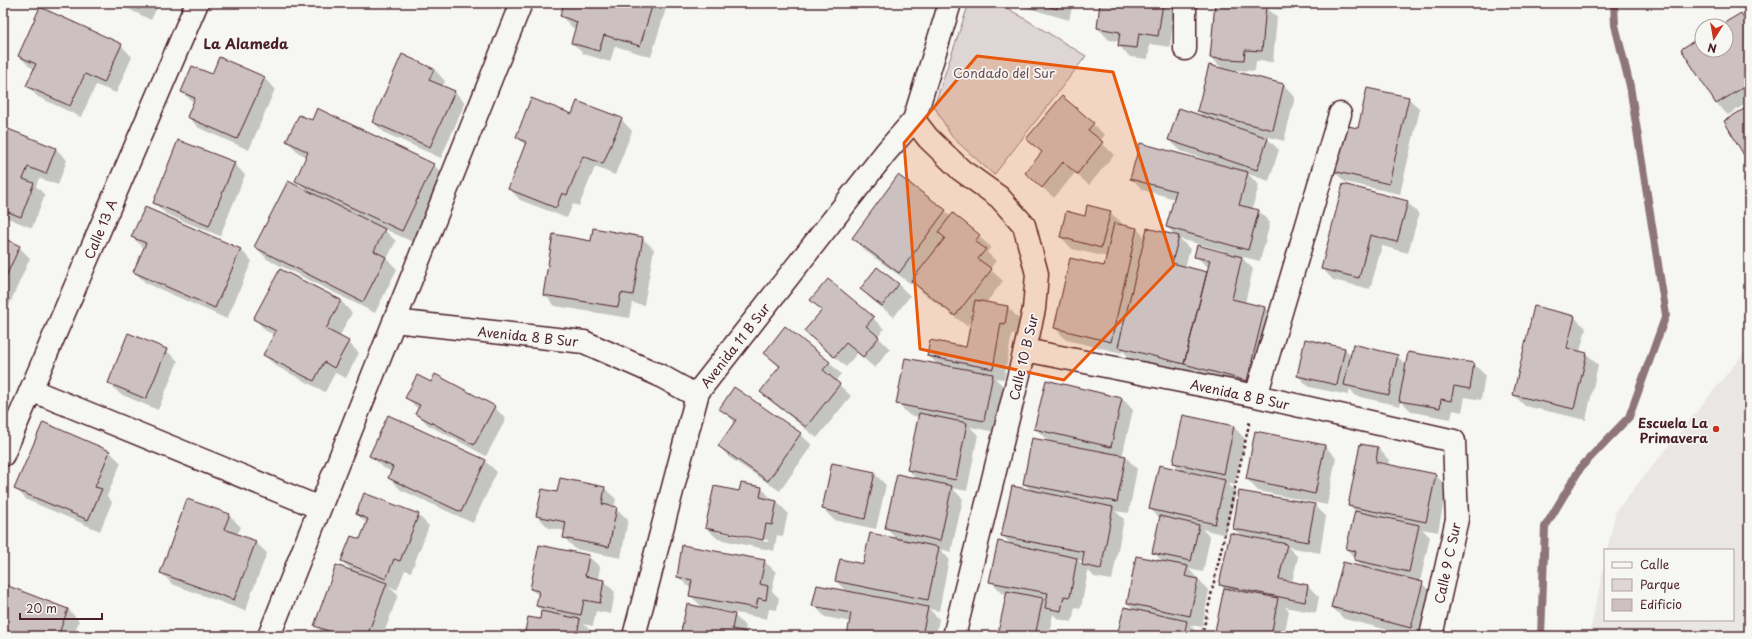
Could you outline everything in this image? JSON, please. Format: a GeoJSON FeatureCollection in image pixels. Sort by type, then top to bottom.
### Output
{"type":"FeatureCollection","features":[{"type":"Feature","properties":{"kind":"street","name":"Calle 13 A"},"geometry":{"type":"LineString","coordinates":[[3,455],[197,3]]}},
{"type":"Feature","properties":{"kind":"street"},"geometry":{"type":"LineString","coordinates":[[269,636],[521,3]]}},
{"type":"Feature","properties":{"kind":"street"},"geometry":{"type":"LineString","coordinates":[[914,120],[950,3]]}},
{"type":"Feature","properties":{"kind":"street"},"geometry":{"type":"LineString","coordinates":[[1185,3],[1185,49]]}},
{"type":"Feature","properties":{"kind":"street"},"geometry":{"type":"LineString","coordinates":[[1256,396],[1340,114]]}},
{"type":"Feature","properties":{"kind":"street","name":"Calle 10 B Sur"},"geometry":{"type":"LineString","coordinates":[[914,120],[928,138],[961,170],[999,197],[1024,225],[1037,274],[1034,308],[1025,350],[954,636]]}},
{"type":"Feature","properties":{"kind":"street","name":"Avenida 11 B Sur"},"geometry":{"type":"LineString","coordinates":[[634,636],[697,396],[703,386],[882,158],[914,120]]}},
{"type":"Feature","properties":{"kind":"street","name":"Avenida 8 B Sur"},"geometry":{"type":"LineString","coordinates":[[394,321],[584,342],[659,375],[697,396]]}},
{"type":"Feature","properties":{"kind":"street","name":"Avenida 8 B Sur"},"geometry":{"type":"LineString","coordinates":[[1025,350],[1256,396],[1454,441]]}},
{"type":"Feature","properties":{"kind":"street"},"geometry":{"type":"LineString","coordinates":[[31,390],[320,508]]}},
{"type":"Feature","properties":{"kind":"street","name":"Calle 9 C Sur"},"geometry":{"type":"LineString","coordinates":[[1431,636],[1457,519],[1454,441]]}},
{"type":"Feature","properties":{"kind":"path"},"geometry":{"type":"LineString","coordinates":[[1202,636],[1256,396]]}},
{"type":"Feature","properties":{"kind":"highlighted area"},"geometry":{"type":"Polygon","coordinates":[[[977,56],[1113,72],[1174,265],[1064,380],[920,349],[904,143],[977,56]]]}},
{"type":"Feature","properties":{"kind":"shaded area","name":"Escuela La Primavera"},"geometry":{"type":"Polygon","coordinates":[[[1749,347],[1749,636],[1589,636],[1604,567],[1604,621],[1734,621],[1734,549],[1607,549],[1616,511],[1749,347]]]}},
{"type":"Feature","properties":{"kind":"green space","name":"Condado del Sur"},"geometry":{"type":"Polygon","coordinates":[[[969,3],[999,3],[1086,56],[994,175],[952,137],[934,106],[969,3]]]}},
{"type":"Feature","properties":{"kind":"building"},"geometry":{"type":"Polygon","coordinates":[[[127,3],[142,3],[139,9],[127,3]]]}},
{"type":"Feature","properties":{"kind":"building"},"geometry":{"type":"Polygon","coordinates":[[[564,3],[653,3],[640,46],[604,35],[599,51],[571,43],[577,22],[560,16],[564,3]]]}},
{"type":"Feature","properties":{"kind":"building"},"geometry":{"type":"Polygon","coordinates":[[[1037,3],[1059,3],[1057,9],[1037,3]]]}},
{"type":"Feature","properties":{"kind":"building"},"geometry":{"type":"Polygon","coordinates":[[[1100,3],[1163,3],[1158,36],[1139,33],[1137,48],[1118,46],[1120,32],[1097,28],[1100,3]]]}},
{"type":"Feature","properties":{"kind":"building"},"geometry":{"type":"Polygon","coordinates":[[[1215,3],[1266,5],[1262,51],[1245,50],[1244,60],[1210,58],[1215,3]]]}},
{"type":"Feature","properties":{"kind":"building"},"geometry":{"type":"Polygon","coordinates":[[[40,7],[122,44],[104,83],[85,74],[70,106],[26,86],[36,64],[18,56],[40,7]]]}},
{"type":"Feature","properties":{"kind":"building"},"geometry":{"type":"Polygon","coordinates":[[[1741,13],[1749,26],[1749,84],[1716,104],[1681,49],[1694,41],[1694,58],[1734,58],[1734,18],[1733,18],[1741,13]]]}},
{"type":"Feature","properties":{"kind":"building"},"geometry":{"type":"Polygon","coordinates":[[[402,54],[434,69],[429,80],[455,91],[430,147],[372,122],[402,54]]]}},
{"type":"Feature","properties":{"kind":"building"},"geometry":{"type":"Polygon","coordinates":[[[219,57],[265,77],[237,139],[187,117],[195,98],[181,92],[192,66],[212,74],[219,57]]]}},
{"type":"Feature","properties":{"kind":"building"},"geometry":{"type":"Polygon","coordinates":[[[1209,65],[1284,84],[1273,130],[1197,111],[1209,65]]]}},
{"type":"Feature","properties":{"kind":"building"},"geometry":{"type":"Polygon","coordinates":[[[1367,88],[1409,97],[1389,184],[1333,171],[1343,125],[1358,128],[1367,88]]]}},
{"type":"Feature","properties":{"kind":"building"},"geometry":{"type":"Polygon","coordinates":[[[1062,96],[1094,123],[1088,130],[1103,142],[1077,174],[1063,162],[1042,188],[1025,173],[1042,152],[1026,139],[1062,96]]]}},
{"type":"Feature","properties":{"kind":"building"},"geometry":{"type":"Polygon","coordinates":[[[531,98],[572,114],[577,101],[622,118],[603,164],[583,156],[567,195],[562,193],[556,208],[508,189],[526,142],[516,137],[531,98]]]}},
{"type":"Feature","properties":{"kind":"building"},"geometry":{"type":"Polygon","coordinates":[[[1749,106],[1749,161],[1748,162],[1724,121],[1749,106]]]}},
{"type":"Feature","properties":{"kind":"building"},"geometry":{"type":"Polygon","coordinates":[[[317,108],[434,164],[402,231],[295,181],[308,152],[286,141],[299,115],[312,120],[317,108]]]}},
{"type":"Feature","properties":{"kind":"building"},"geometry":{"type":"Polygon","coordinates":[[[1179,108],[1268,138],[1257,170],[1168,140],[1179,108]]]}},
{"type":"Feature","properties":{"kind":"building"},"geometry":{"type":"Polygon","coordinates":[[[3,127],[56,148],[46,174],[28,167],[23,179],[34,183],[21,217],[3,210],[3,127]]]}},
{"type":"Feature","properties":{"kind":"building"},"geometry":{"type":"Polygon","coordinates":[[[178,140],[235,162],[209,226],[153,203],[178,140]]]}},
{"type":"Feature","properties":{"kind":"building"},"geometry":{"type":"Polygon","coordinates":[[[1140,143],[1248,172],[1239,205],[1259,210],[1248,250],[1166,227],[1176,191],[1130,179],[1140,143]]]}},
{"type":"Feature","properties":{"kind":"building"},"geometry":{"type":"Polygon","coordinates":[[[898,175],[946,210],[899,273],[852,238],[898,175]]]}},
{"type":"Feature","properties":{"kind":"building"},"geometry":{"type":"Polygon","coordinates":[[[288,181],[385,229],[374,251],[386,257],[363,302],[254,247],[288,181]]]}},
{"type":"Feature","properties":{"kind":"building"},"geometry":{"type":"Polygon","coordinates":[[[1343,184],[1408,201],[1397,242],[1370,235],[1359,278],[1321,269],[1343,184]]]}},
{"type":"Feature","properties":{"kind":"building"},"geometry":{"type":"Polygon","coordinates":[[[1087,205],[1111,211],[1101,248],[1060,237],[1066,211],[1085,216],[1087,205]]]}},
{"type":"Feature","properties":{"kind":"building"},"geometry":{"type":"Polygon","coordinates":[[[145,207],[241,249],[215,308],[133,272],[146,243],[131,237],[145,207]]]}},
{"type":"Feature","properties":{"kind":"building"},"geometry":{"type":"Polygon","coordinates":[[[953,213],[980,235],[975,241],[986,249],[978,259],[992,269],[955,316],[911,281],[945,238],[938,232],[953,213]]]}},
{"type":"Feature","properties":{"kind":"building"},"geometry":{"type":"Polygon","coordinates":[[[1114,223],[1137,228],[1111,342],[1054,328],[1070,258],[1104,266],[1114,223]]]}},
{"type":"Feature","properties":{"kind":"building"},"geometry":{"type":"Polygon","coordinates":[[[593,228],[643,237],[633,295],[621,293],[618,307],[543,295],[553,234],[591,241],[593,228]]]}},
{"type":"Feature","properties":{"kind":"building"},"geometry":{"type":"Polygon","coordinates":[[[1147,228],[1179,236],[1172,263],[1207,272],[1184,364],[1118,347],[1147,228]]]}},
{"type":"Feature","properties":{"kind":"building"},"geometry":{"type":"Polygon","coordinates":[[[3,238],[20,246],[3,283],[3,238]]]}},
{"type":"Feature","properties":{"kind":"building"},"geometry":{"type":"Polygon","coordinates":[[[1197,245],[1242,257],[1232,299],[1265,307],[1247,381],[1184,364],[1210,260],[1194,257],[1197,245]]]}},
{"type":"Feature","properties":{"kind":"building"},"geometry":{"type":"Polygon","coordinates":[[[877,267],[899,284],[882,306],[860,289],[877,267]]]}},
{"type":"Feature","properties":{"kind":"building"},"geometry":{"type":"Polygon","coordinates":[[[280,269],[341,300],[326,329],[349,341],[334,368],[324,362],[314,381],[263,355],[276,331],[253,319],[280,269]]]}},
{"type":"Feature","properties":{"kind":"building"},"geometry":{"type":"Polygon","coordinates":[[[828,279],[874,317],[866,326],[879,337],[863,357],[846,343],[834,357],[804,331],[822,310],[810,300],[828,279]]]}},
{"type":"Feature","properties":{"kind":"building"},"geometry":{"type":"Polygon","coordinates":[[[975,300],[1008,306],[1005,324],[1001,323],[993,369],[927,356],[930,340],[966,347],[975,300]]]}},
{"type":"Feature","properties":{"kind":"building"},"geometry":{"type":"Polygon","coordinates":[[[1534,306],[1575,316],[1567,348],[1587,353],[1574,409],[1513,395],[1534,306]]]}},
{"type":"Feature","properties":{"kind":"building"},"geometry":{"type":"Polygon","coordinates":[[[785,326],[830,362],[823,370],[840,384],[806,427],[760,392],[780,366],[764,353],[785,326]]]}},
{"type":"Feature","properties":{"kind":"building"},"geometry":{"type":"Polygon","coordinates":[[[128,333],[167,349],[146,399],[108,383],[128,333]]]}},
{"type":"Feature","properties":{"kind":"building"},"geometry":{"type":"Polygon","coordinates":[[[1305,339],[1345,348],[1337,385],[1297,376],[1305,339]]]}},
{"type":"Feature","properties":{"kind":"building"},"geometry":{"type":"Polygon","coordinates":[[[1353,344],[1398,355],[1389,395],[1344,385],[1353,344]]]}},
{"type":"Feature","properties":{"kind":"building"},"geometry":{"type":"Polygon","coordinates":[[[1408,352],[1474,363],[1470,389],[1454,386],[1451,401],[1441,399],[1440,408],[1399,401],[1408,352]]]}},
{"type":"Feature","properties":{"kind":"building"},"geometry":{"type":"Polygon","coordinates":[[[905,358],[993,374],[984,421],[896,404],[905,358]]]}},
{"type":"Feature","properties":{"kind":"building"},"geometry":{"type":"Polygon","coordinates":[[[435,374],[495,406],[474,445],[415,414],[420,405],[405,398],[417,375],[431,382],[435,374]]]}},
{"type":"Feature","properties":{"kind":"building"},"geometry":{"type":"Polygon","coordinates":[[[1046,380],[1122,398],[1111,447],[1034,429],[1046,380]]]}},
{"type":"Feature","properties":{"kind":"building"},"geometry":{"type":"Polygon","coordinates":[[[734,387],[801,433],[768,481],[718,446],[736,420],[719,409],[734,387]]]}},
{"type":"Feature","properties":{"kind":"building"},"geometry":{"type":"Polygon","coordinates":[[[919,413],[967,423],[956,480],[907,470],[919,413]]]}},
{"type":"Feature","properties":{"kind":"building"},"geometry":{"type":"Polygon","coordinates":[[[388,415],[486,460],[461,512],[388,478],[393,467],[369,456],[388,415]]]}},
{"type":"Feature","properties":{"kind":"building"},"geometry":{"type":"Polygon","coordinates":[[[1183,415],[1234,426],[1224,474],[1173,463],[1183,415]]]}},
{"type":"Feature","properties":{"kind":"building"},"geometry":{"type":"Polygon","coordinates":[[[43,422],[110,451],[95,487],[102,489],[88,520],[14,489],[43,422]]]}},
{"type":"Feature","properties":{"kind":"building"},"geometry":{"type":"Polygon","coordinates":[[[1255,431],[1325,445],[1315,494],[1246,479],[1255,431]]]}},
{"type":"Feature","properties":{"kind":"building"},"geometry":{"type":"Polygon","coordinates":[[[1032,438],[1126,456],[1117,502],[1023,484],[1032,438]]]}},
{"type":"Feature","properties":{"kind":"building"},"geometry":{"type":"Polygon","coordinates":[[[1360,444],[1378,447],[1376,462],[1436,474],[1426,522],[1348,506],[1360,444]]]}},
{"type":"Feature","properties":{"kind":"building"},"geometry":{"type":"Polygon","coordinates":[[[832,463],[875,472],[865,519],[822,509],[832,463]]]}},
{"type":"Feature","properties":{"kind":"building"},"geometry":{"type":"Polygon","coordinates":[[[1159,465],[1225,480],[1215,524],[1149,509],[1159,465]]]}},
{"type":"Feature","properties":{"kind":"building"},"geometry":{"type":"Polygon","coordinates":[[[897,474],[952,486],[940,541],[885,528],[897,474]]]}},
{"type":"Feature","properties":{"kind":"building"},"geometry":{"type":"Polygon","coordinates":[[[560,478],[605,487],[602,504],[617,507],[609,547],[563,538],[566,522],[536,516],[542,489],[557,492],[560,478]]]}},
{"type":"Feature","properties":{"kind":"building"},"geometry":{"type":"Polygon","coordinates":[[[741,483],[762,487],[760,497],[777,501],[772,525],[766,524],[763,540],[705,528],[714,486],[739,491],[741,483]]]}},
{"type":"Feature","properties":{"kind":"building"},"geometry":{"type":"Polygon","coordinates":[[[1012,486],[1113,507],[1101,569],[1082,565],[1084,552],[1001,536],[1012,486]]]}},
{"type":"Feature","properties":{"kind":"building"},"geometry":{"type":"Polygon","coordinates":[[[1239,491],[1315,504],[1308,542],[1233,529],[1239,491]]]}},
{"type":"Feature","properties":{"kind":"building"},"geometry":{"type":"Polygon","coordinates":[[[364,493],[419,514],[400,561],[394,559],[386,579],[341,561],[351,536],[360,539],[368,519],[356,514],[364,493]]]}},
{"type":"Feature","properties":{"kind":"building"},"geometry":{"type":"Polygon","coordinates":[[[187,499],[230,514],[224,529],[256,541],[234,600],[160,573],[187,499]]]}},
{"type":"Feature","properties":{"kind":"building"},"geometry":{"type":"Polygon","coordinates":[[[1355,511],[1419,525],[1409,572],[1354,560],[1356,551],[1346,549],[1355,511]]]}},
{"type":"Feature","properties":{"kind":"building"},"geometry":{"type":"Polygon","coordinates":[[[1160,516],[1199,525],[1191,561],[1152,553],[1160,516]]]}},
{"type":"Feature","properties":{"kind":"building"},"geometry":{"type":"Polygon","coordinates":[[[870,533],[939,547],[928,600],[835,581],[840,559],[863,564],[870,533]]]}},
{"type":"Feature","properties":{"kind":"building"},"geometry":{"type":"Polygon","coordinates":[[[1230,533],[1287,544],[1279,579],[1308,585],[1305,602],[1219,585],[1230,533]]]}},
{"type":"Feature","properties":{"kind":"building"},"geometry":{"type":"Polygon","coordinates":[[[998,541],[1077,558],[1070,597],[1064,596],[1061,611],[1045,608],[1048,593],[989,582],[998,541]]]}},
{"type":"Feature","properties":{"kind":"building"},"geometry":{"type":"Polygon","coordinates":[[[539,545],[589,555],[585,576],[604,580],[600,603],[584,600],[581,615],[536,606],[539,591],[530,589],[539,545]]]}},
{"type":"Feature","properties":{"kind":"building"},"geometry":{"type":"Polygon","coordinates":[[[682,545],[765,560],[760,584],[768,586],[766,600],[758,598],[756,608],[689,596],[692,580],[677,577],[682,545]]]}},
{"type":"Feature","properties":{"kind":"building"},"geometry":{"type":"Polygon","coordinates":[[[1136,556],[1188,566],[1185,576],[1198,579],[1190,616],[1127,603],[1136,556]]]}},
{"type":"Feature","properties":{"kind":"building"},"geometry":{"type":"Polygon","coordinates":[[[1343,562],[1423,582],[1411,628],[1331,607],[1343,562]]]}},
{"type":"Feature","properties":{"kind":"building"},"geometry":{"type":"Polygon","coordinates":[[[336,565],[387,583],[367,636],[343,636],[314,626],[336,565]]]}},
{"type":"Feature","properties":{"kind":"building"},"geometry":{"type":"Polygon","coordinates":[[[3,584],[68,609],[58,636],[3,636],[3,584]]]}},
{"type":"Feature","properties":{"kind":"building"},"geometry":{"type":"Polygon","coordinates":[[[817,585],[928,607],[922,636],[847,636],[851,613],[812,606],[817,585]]]}},
{"type":"Feature","properties":{"kind":"building"},"geometry":{"type":"Polygon","coordinates":[[[1224,588],[1278,598],[1271,636],[1242,636],[1215,631],[1224,588]]]}},
{"type":"Feature","properties":{"kind":"building"},"geometry":{"type":"Polygon","coordinates":[[[1007,591],[1043,598],[1035,636],[1016,636],[998,633],[1007,591]]]}},
{"type":"Feature","properties":{"kind":"building"},"geometry":{"type":"Polygon","coordinates":[[[687,604],[735,614],[732,629],[746,632],[746,636],[680,636],[687,604]]]}},
{"type":"Feature","properties":{"kind":"building"},"geometry":{"type":"Polygon","coordinates":[[[1124,607],[1187,621],[1184,636],[1117,636],[1124,607]]]}},
{"type":"Feature","properties":{"kind":"building"},"geometry":{"type":"Polygon","coordinates":[[[541,611],[580,619],[577,635],[583,636],[524,636],[528,617],[540,619],[541,611]]]}},
{"type":"Feature","properties":{"kind":"waterway"},"geometry":{"type":"LineString","coordinates":[[1541,636],[1545,527],[1581,467],[1629,417],[1666,315],[1630,86],[1615,25],[1614,3]]}},
{"type":"Feature","properties":{"kind":"place","name":"Escuela La Primavera"},"geometry":{"type":"Point","coordinates":[1716,429]}},
{"type":"Feature","properties":{"kind":"district","name":"La Alameda"},"geometry":{"type":"Point","coordinates":[246,43]}}]}
